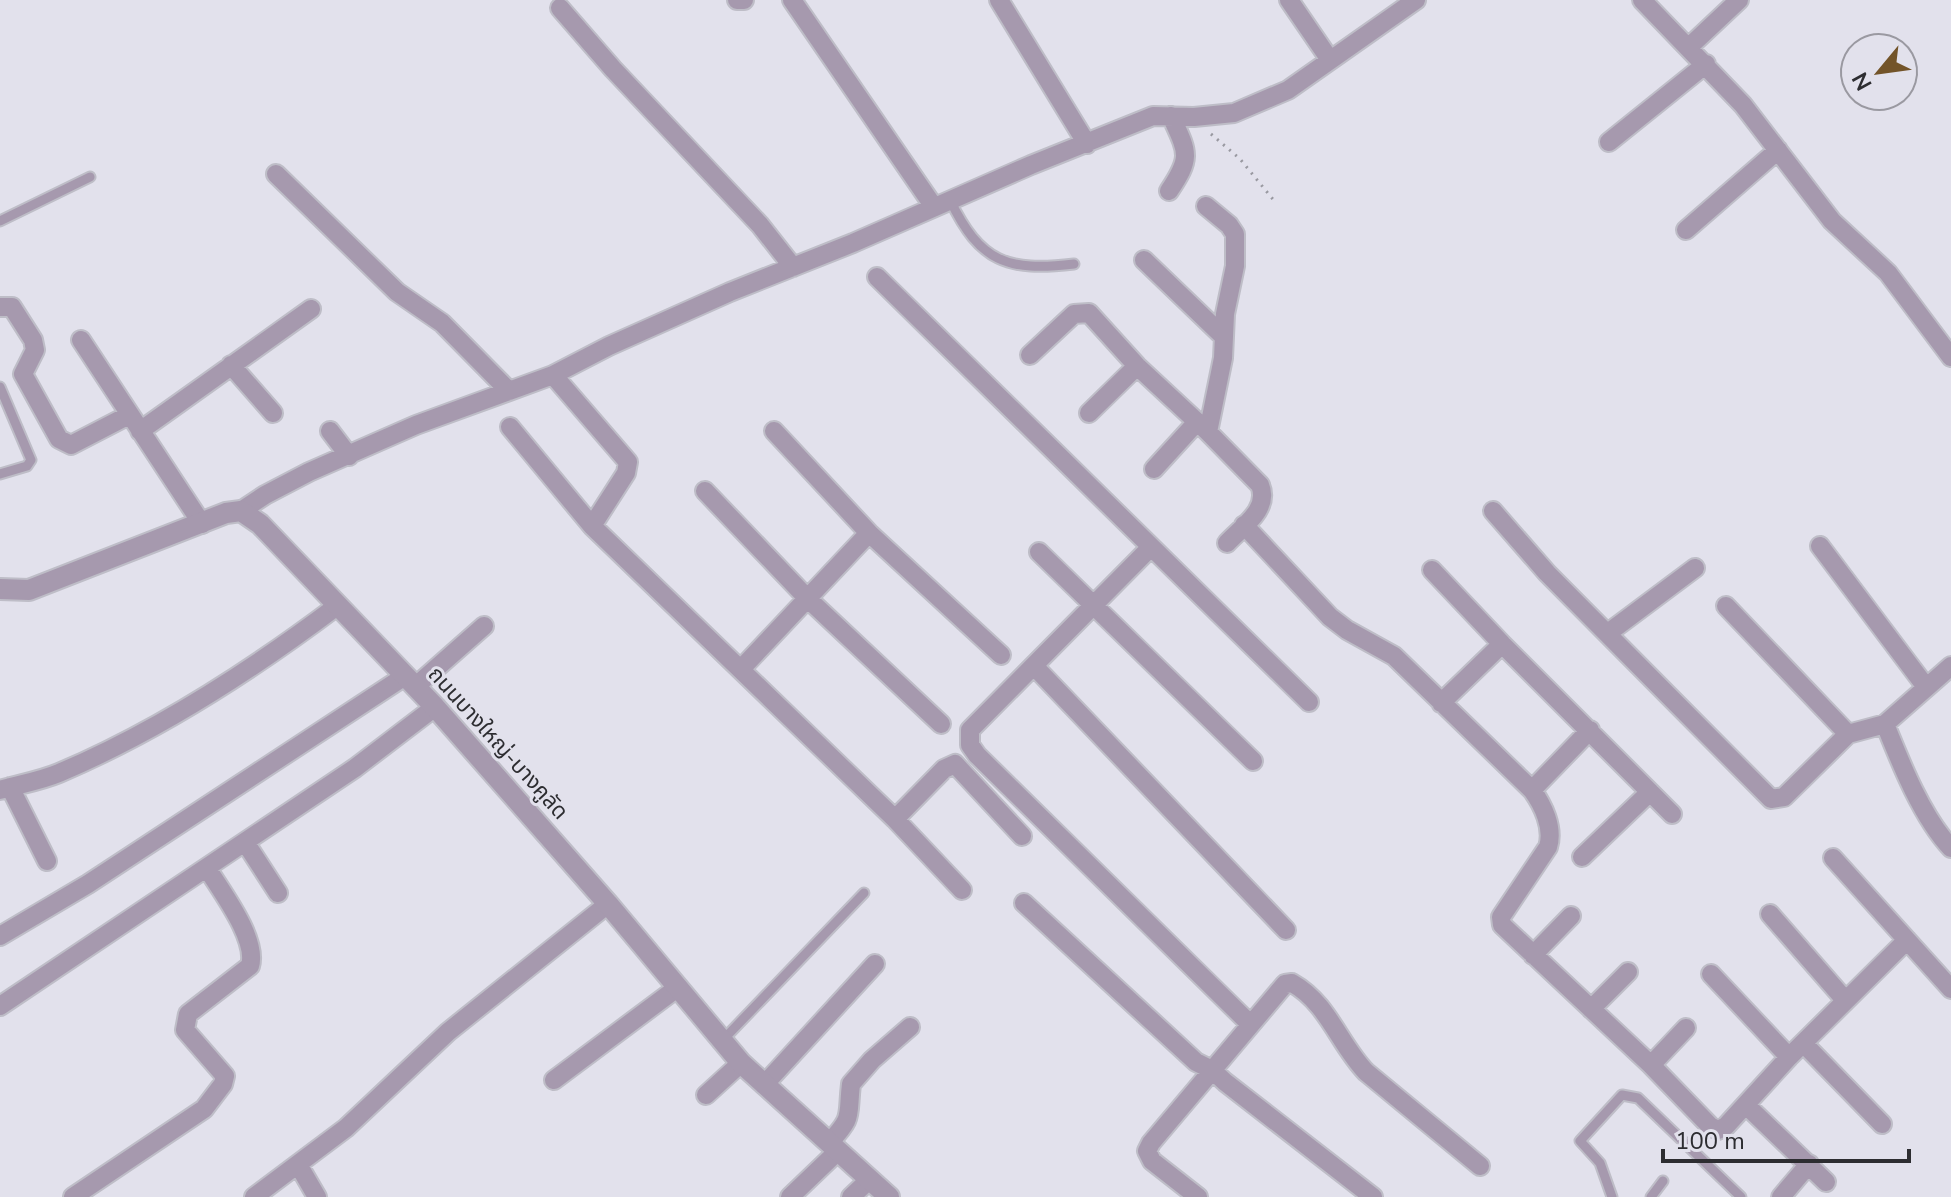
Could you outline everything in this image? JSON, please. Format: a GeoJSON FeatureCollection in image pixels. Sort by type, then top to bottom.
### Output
{"type":"FeatureCollection","features":[{"type":"Feature","properties":{"kind":"street"},"geometry":{"type":"LineString","coordinates":[[737,0],[744,0]]}},
{"type":"Feature","properties":{"kind":"street"},"geometry":{"type":"LineString","coordinates":[[792,0],[942,203]]}},
{"type":"Feature","properties":{"kind":"street"},"geometry":{"type":"LineString","coordinates":[[999,0],[1087,144]]}},
{"type":"Feature","properties":{"kind":"street"},"geometry":{"type":"LineString","coordinates":[[1289,0],[1330,60]]}},
{"type":"Feature","properties":{"kind":"street"},"geometry":{"type":"LineString","coordinates":[[0,589],[29,590],[226,513],[241,511],[287,483],[416,425],[553,375],[609,346],[1153,116],[1194,117],[1234,113],[1288,90],[1416,0]]}},
{"type":"Feature","properties":{"kind":"street"},"geometry":{"type":"LineString","coordinates":[[1642,0],[1743,105],[1832,221],[1888,273],[1951,357]]}},
{"type":"Feature","properties":{"kind":"street"},"geometry":{"type":"LineString","coordinates":[[1689,47],[1739,0]]}},
{"type":"Feature","properties":{"kind":"street"},"geometry":{"type":"LineString","coordinates":[[560,8],[760,225],[793,267]]}},
{"type":"Feature","properties":{"kind":"street"},"geometry":{"type":"LineString","coordinates":[[1609,142],[1706,64]]}},
{"type":"Feature","properties":{"kind":"street"},"geometry":{"type":"LineString","coordinates":[[1169,191],[1184,168],[1185,153],[1171,116]]}},
{"type":"Feature","properties":{"kind":"street"},"geometry":{"type":"LineString","coordinates":[[1686,230],[1778,150]]}},
{"type":"Feature","properties":{"kind":"street"},"geometry":{"type":"LineString","coordinates":[[276,174],[397,292],[442,323],[509,391]]}},
{"type":"Feature","properties":{"kind":"street"},"geometry":{"type":"LineString","coordinates":[[1154,469],[1202,427],[1217,393],[1228,292],[1235,266],[1235,234],[1206,206]]}},
{"type":"Feature","properties":{"kind":"street"},"geometry":{"type":"LineString","coordinates":[[1144,260],[1224,337]]}},
{"type":"Feature","properties":{"kind":"street"},"geometry":{"type":"LineString","coordinates":[[877,277],[1309,702]]}},
{"type":"Feature","properties":{"kind":"street"},"geometry":{"type":"LineString","coordinates":[[0,307],[12,307],[33,340],[35,350],[23,374],[59,439],[71,445],[135,423],[231,365],[311,309]]}},
{"type":"Feature","properties":{"kind":"street"},"geometry":{"type":"LineString","coordinates":[[1030,355],[1074,314],[1085,312],[1260,485],[1264,495],[1263,506],[1227,543]]}},
{"type":"Feature","properties":{"kind":"street"},"geometry":{"type":"LineString","coordinates":[[81,340],[202,524]]}},
{"type":"Feature","properties":{"kind":"street"},"geometry":{"type":"LineString","coordinates":[[231,365],[273,413]]}},
{"type":"Feature","properties":{"kind":"street"},"geometry":{"type":"LineString","coordinates":[[1089,413],[1137,366]]}},
{"type":"Feature","properties":{"kind":"street"},"geometry":{"type":"LineString","coordinates":[[553,375],[628,462],[626,473],[592,526]]}},
{"type":"Feature","properties":{"kind":"street"},"geometry":{"type":"LineString","coordinates":[[510,427],[592,526],[895,819],[962,890]]}},
{"type":"Feature","properties":{"kind":"street"},"geometry":{"type":"LineString","coordinates":[[330,431],[349,456]]}},
{"type":"Feature","properties":{"kind":"street"},"geometry":{"type":"LineString","coordinates":[[774,431],[869,533],[1001,655]]}},
{"type":"Feature","properties":{"kind":"street"},"geometry":{"type":"LineString","coordinates":[[705,491],[807,598],[941,724]]}},
{"type":"Feature","properties":{"kind":"street","name":"ถนนบางใหญ่-บางคูลัด"},"geometry":{"type":"LineString","coordinates":[[241,511],[260,524],[435,707],[608,904],[721,1042],[764,1085],[889,1197]]}},
{"type":"Feature","properties":{"kind":"street"},"geometry":{"type":"LineString","coordinates":[[1493,511],[1547,573],[1771,799],[1784,797],[1848,734],[1885,724],[1951,666]]}},
{"type":"Feature","properties":{"kind":"street"},"geometry":{"type":"LineString","coordinates":[[1244,525],[1330,617],[1394,656],[1532,790],[1541,802],[1550,839],[1501,921],[1502,925],[1651,1065],[1710,1126],[1718,1130],[1726,1126],[1789,1057],[1907,940]]}},
{"type":"Feature","properties":{"kind":"street"},"geometry":{"type":"LineString","coordinates":[[741,669],[869,533]]}},
{"type":"Feature","properties":{"kind":"street"},"geometry":{"type":"LineString","coordinates":[[1820,546],[1926,687]]}},
{"type":"Feature","properties":{"kind":"street"},"geometry":{"type":"LineString","coordinates":[[1151,547],[970,730],[970,745],[1250,1024]]}},
{"type":"Feature","properties":{"kind":"street"},"geometry":{"type":"LineString","coordinates":[[1039,552],[1253,761]]}},
{"type":"Feature","properties":{"kind":"street"},"geometry":{"type":"LineString","coordinates":[[1608,633],[1695,568]]}},
{"type":"Feature","properties":{"kind":"street"},"geometry":{"type":"LineString","coordinates":[[1432,570],[1672,814]]}},
{"type":"Feature","properties":{"kind":"street"},"geometry":{"type":"LineString","coordinates":[[47,861],[5,788],[58,774],[111,750],[249,668],[337,606]]}},
{"type":"Feature","properties":{"kind":"street"},"geometry":{"type":"LineString","coordinates":[[1726,606],[1848,734]]}},
{"type":"Feature","properties":{"kind":"street"},"geometry":{"type":"LineString","coordinates":[[0,936],[411,681],[484,626]]}},
{"type":"Feature","properties":{"kind":"street"},"geometry":{"type":"LineString","coordinates":[[1441,703],[1502,644]]}},
{"type":"Feature","properties":{"kind":"street"},"geometry":{"type":"LineString","coordinates":[[1034,666],[1286,930]]}},
{"type":"Feature","properties":{"kind":"street"},"geometry":{"type":"LineString","coordinates":[[0,1006],[355,768],[435,707]]}},
{"type":"Feature","properties":{"kind":"street"},"geometry":{"type":"LineString","coordinates":[[1885,724],[1927,814],[1941,838],[1951,848]]}},
{"type":"Feature","properties":{"kind":"street"},"geometry":{"type":"LineString","coordinates":[[1532,790],[1590,730]]}},
{"type":"Feature","properties":{"kind":"street"},"geometry":{"type":"LineString","coordinates":[[895,819],[944,769],[955,764],[1022,836]]}},
{"type":"Feature","properties":{"kind":"street"},"geometry":{"type":"LineString","coordinates":[[1582,857],[1650,792]]}},
{"type":"Feature","properties":{"kind":"street"},"geometry":{"type":"LineString","coordinates":[[245,842],[278,893]]}},
{"type":"Feature","properties":{"kind":"street"},"geometry":{"type":"LineString","coordinates":[[1833,858],[1951,989]]}},
{"type":"Feature","properties":{"kind":"street"},"geometry":{"type":"LineString","coordinates":[[73,1197],[204,1109],[223,1084],[225,1076],[185,1030],[184,1021],[188,1014],[250,966],[253,958],[248,937],[207,868]]}},
{"type":"Feature","properties":{"kind":"street"},"geometry":{"type":"LineString","coordinates":[[1024,903],[1196,1062],[1212,1070],[1373,1197]]}},
{"type":"Feature","properties":{"kind":"street"},"geometry":{"type":"LineString","coordinates":[[254,1197],[346,1128],[448,1032],[608,904]]}},
{"type":"Feature","properties":{"kind":"street"},"geometry":{"type":"LineString","coordinates":[[1770,914],[1845,1000]]}},
{"type":"Feature","properties":{"kind":"street"},"geometry":{"type":"LineString","coordinates":[[1533,955],[1571,916]]}},
{"type":"Feature","properties":{"kind":"street"},"geometry":{"type":"LineString","coordinates":[[764,1085],[875,964]]}},
{"type":"Feature","properties":{"kind":"street"},"geometry":{"type":"LineString","coordinates":[[1591,1009],[1628,972]]}},
{"type":"Feature","properties":{"kind":"street"},"geometry":{"type":"LineString","coordinates":[[1711,974],[1789,1057]]}},
{"type":"Feature","properties":{"kind":"street"},"geometry":{"type":"LineString","coordinates":[[1198,1197],[1152,1161],[1147,1151],[1250,1024],[1285,984],[1292,983],[1328,1015],[1356,1062],[1366,1072],[1480,1166]]}},
{"type":"Feature","properties":{"kind":"street"},"geometry":{"type":"LineString","coordinates":[[554,1080],[677,988]]}},
{"type":"Feature","properties":{"kind":"street"},"geometry":{"type":"LineString","coordinates":[[790,1197],[833,1147],[845,1125],[851,1112],[851,1084],[872,1060],[910,1027]]}},
{"type":"Feature","properties":{"kind":"street"},"geometry":{"type":"LineString","coordinates":[[1651,1065],[1686,1028]]}},
{"type":"Feature","properties":{"kind":"street"},"geometry":{"type":"LineString","coordinates":[[1804,1044],[1882,1124]]}},
{"type":"Feature","properties":{"kind":"street"},"geometry":{"type":"LineString","coordinates":[[706,1095],[741,1063]]}},
{"type":"Feature","properties":{"kind":"street"},"geometry":{"type":"LineString","coordinates":[[1746,1105],[1826,1182]]}},
{"type":"Feature","properties":{"kind":"street"},"geometry":{"type":"LineString","coordinates":[[1781,1197],[1809,1164]]}},
{"type":"Feature","properties":{"kind":"street"},"geometry":{"type":"LineString","coordinates":[[299,1166],[317,1197]]}},
{"type":"Feature","properties":{"kind":"street"},"geometry":{"type":"LineString","coordinates":[[851,1197],[869,1180]]}},
{"type":"Feature","properties":{"kind":"lane"},"geometry":{"type":"LineString","coordinates":[[0,221],[90,177]]}},
{"type":"Feature","properties":{"kind":"lane"},"geometry":{"type":"LineString","coordinates":[[942,203],[989,255],[1016,266],[1037,269],[1074,264]]}},
{"type":"Feature","properties":{"kind":"lane"},"geometry":{"type":"LineString","coordinates":[[0,387],[31,460],[27,466],[0,474]]}},
{"type":"Feature","properties":{"kind":"lane"},"geometry":{"type":"LineString","coordinates":[[721,1042],[864,893]]}},
{"type":"Feature","properties":{"kind":"lane"},"geometry":{"type":"LineString","coordinates":[[1612,1197],[1600,1163],[1580,1141],[1622,1095],[1638,1098],[1741,1197]]}},
{"type":"Feature","properties":{"kind":"lane"},"geometry":{"type":"LineString","coordinates":[[1651,1197],[1663,1181]]}},
{"type":"Feature","properties":{"kind":"path"},"geometry":{"type":"LineString","coordinates":[[1194,117],[1240,159],[1276,203]]}}]}
